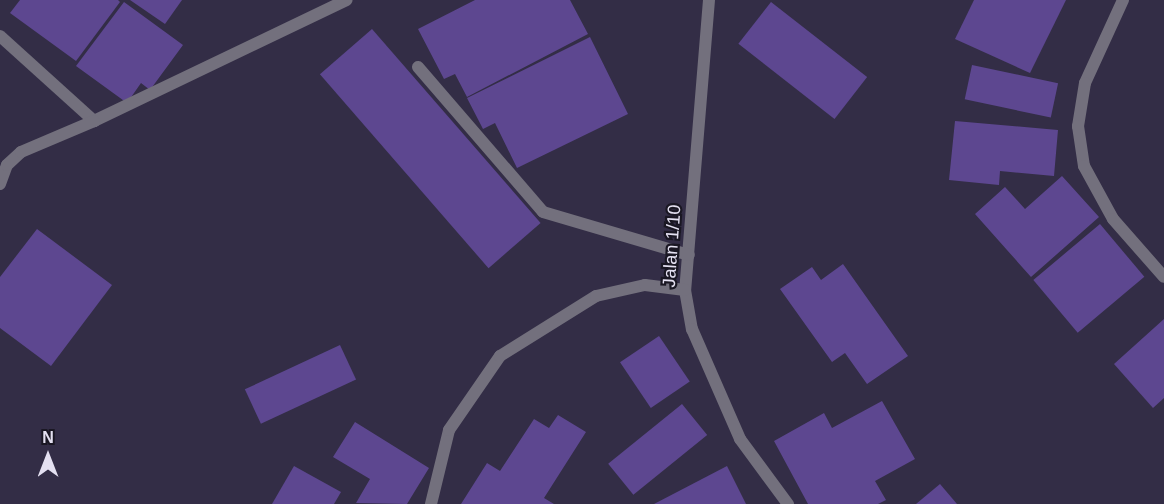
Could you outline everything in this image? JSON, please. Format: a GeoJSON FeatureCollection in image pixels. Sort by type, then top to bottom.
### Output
{"type":"FeatureCollection","features":[{"type":"Feature","properties":{"kind":"street"},"geometry":{"type":"LineString","coordinates":[[0,184],[7,165],[21,152],[94,121],[346,0]]}},
{"type":"Feature","properties":{"kind":"street","name":"Jalan 1/10"},"geometry":{"type":"LineString","coordinates":[[709,0],[685,290],[692,328],[740,439],[788,504]]}},
{"type":"Feature","properties":{"kind":"street"},"geometry":{"type":"LineString","coordinates":[[1123,0],[1086,82],[1078,126],[1084,166],[1113,219],[1164,277]]}},
{"type":"Feature","properties":{"kind":"street"},"geometry":{"type":"LineString","coordinates":[[0,36],[94,121]]}},
{"type":"Feature","properties":{"kind":"street"},"geometry":{"type":"LineString","coordinates":[[418,67],[543,212],[688,255]]}},
{"type":"Feature","properties":{"kind":"street"},"geometry":{"type":"LineString","coordinates":[[431,504],[449,430],[500,356],[596,296],[645,285],[685,290]]}},
{"type":"Feature","properties":{"kind":"building"},"geometry":{"type":"Polygon","coordinates":[[[20,0],[118,0],[120,2],[76,61],[10,13],[20,0]]]}},
{"type":"Feature","properties":{"kind":"building"},"geometry":{"type":"Polygon","coordinates":[[[130,0],[182,0],[165,24],[130,0]]]}},
{"type":"Feature","properties":{"kind":"building"},"geometry":{"type":"Polygon","coordinates":[[[475,0],[570,0],[588,34],[467,97],[455,74],[444,79],[418,29],[475,0]]]}},
{"type":"Feature","properties":{"kind":"building"},"geometry":{"type":"Polygon","coordinates":[[[974,0],[1066,0],[1030,73],[955,39],[974,0]]]}},
{"type":"Feature","properties":{"kind":"building"},"geometry":{"type":"Polygon","coordinates":[[[124,2],[183,45],[150,90],[141,83],[127,103],[76,66],[124,2]]]}},
{"type":"Feature","properties":{"kind":"building"},"geometry":{"type":"Polygon","coordinates":[[[771,2],[867,77],[835,119],[738,44],[771,2]]]}},
{"type":"Feature","properties":{"kind":"building"},"geometry":{"type":"Polygon","coordinates":[[[372,29],[541,223],[489,268],[320,74],[372,29]]]}},
{"type":"Feature","properties":{"kind":"building"},"geometry":{"type":"Polygon","coordinates":[[[590,37],[628,114],[517,168],[495,123],[483,129],[467,98],[590,37]]]}},
{"type":"Feature","properties":{"kind":"building"},"geometry":{"type":"Polygon","coordinates":[[[972,65],[1058,83],[1051,118],[965,99],[972,65]]]}},
{"type":"Feature","properties":{"kind":"building"},"geometry":{"type":"Polygon","coordinates":[[[955,121],[1058,130],[1054,176],[1000,171],[999,185],[949,180],[955,121]]]}},
{"type":"Feature","properties":{"kind":"building"},"geometry":{"type":"Polygon","coordinates":[[[1062,176],[1099,217],[1031,277],[975,214],[1005,187],[1025,209],[1062,176]]]}},
{"type":"Feature","properties":{"kind":"building"},"geometry":{"type":"Polygon","coordinates":[[[1100,224],[1144,277],[1078,333],[1033,280],[1100,224]]]}},
{"type":"Feature","properties":{"kind":"building"},"geometry":{"type":"Polygon","coordinates":[[[37,229],[112,285],[51,366],[0,328],[0,277],[37,229]]]}},
{"type":"Feature","properties":{"kind":"building"},"geometry":{"type":"Polygon","coordinates":[[[843,264],[908,356],[867,384],[845,353],[832,362],[780,289],[812,267],[821,280],[843,264]]]}},
{"type":"Feature","properties":{"kind":"building"},"geometry":{"type":"Polygon","coordinates":[[[1164,319],[1164,398],[1153,408],[1114,364],[1164,319]]]}},
{"type":"Feature","properties":{"kind":"building"},"geometry":{"type":"Polygon","coordinates":[[[659,336],[690,382],[651,408],[620,362],[659,336]]]}},
{"type":"Feature","properties":{"kind":"building"},"geometry":{"type":"Polygon","coordinates":[[[340,345],[356,379],[261,424],[245,389],[340,345]]]}},
{"type":"Feature","properties":{"kind":"building"},"geometry":{"type":"Polygon","coordinates":[[[882,401],[915,459],[875,481],[886,500],[878,504],[808,504],[774,441],[824,413],[832,428],[882,401]]]}},
{"type":"Feature","properties":{"kind":"building"},"geometry":{"type":"Polygon","coordinates":[[[682,404],[707,435],[633,495],[608,464],[682,404]]]}},
{"type":"Feature","properties":{"kind":"building"},"geometry":{"type":"Polygon","coordinates":[[[558,415],[586,432],[544,498],[554,504],[461,504],[487,463],[500,471],[534,419],[549,428],[558,415]]]}},
{"type":"Feature","properties":{"kind":"building"},"geometry":{"type":"Polygon","coordinates":[[[355,422],[429,468],[407,504],[356,503],[370,479],[333,457],[355,422]]]}},
{"type":"Feature","properties":{"kind":"building"},"geometry":{"type":"Polygon","coordinates":[[[294,466],[341,492],[334,504],[272,504],[294,466]]]}},
{"type":"Feature","properties":{"kind":"building"},"geometry":{"type":"Polygon","coordinates":[[[727,466],[746,504],[654,504],[727,466]]]}},
{"type":"Feature","properties":{"kind":"building"},"geometry":{"type":"Polygon","coordinates":[[[940,484],[957,504],[916,504],[940,484]]]}}]}
